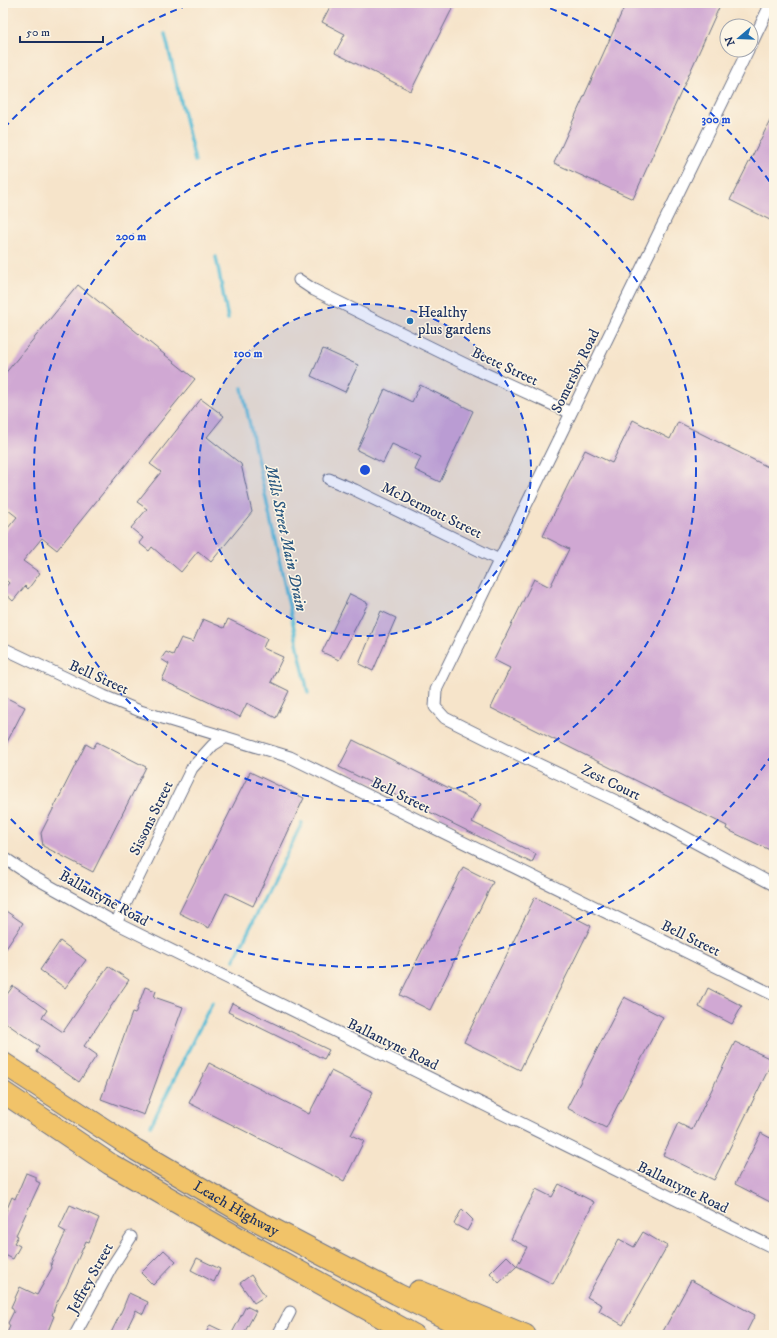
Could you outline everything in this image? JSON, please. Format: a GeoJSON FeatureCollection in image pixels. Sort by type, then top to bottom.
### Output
{"type":"FeatureCollection","features":[{"type":"Feature","properties":{"kind":"highway","name":"Leach Highway"},"geometry":{"type":"LineString","coordinates":[[3,1063],[136,1150],[252,1218],[397,1294],[480,1335]]}},
{"type":"Feature","properties":{"kind":"highway","name":"Leach Highway"},"geometry":{"type":"LineString","coordinates":[[3,1092],[110,1164],[413,1335]]}},
{"type":"Feature","properties":{"kind":"highway"},"geometry":{"type":"LineString","coordinates":[[275,1230],[525,1335]]}},
{"type":"Feature","properties":{"kind":"street"},"geometry":{"type":"LineString","coordinates":[[759,28],[771,3]]}},
{"type":"Feature","properties":{"kind":"street","name":"Somersby Road"},"geometry":{"type":"LineString","coordinates":[[436,708],[436,690],[744,58]]}},
{"type":"Feature","properties":{"kind":"street","name":"Beete Street"},"geometry":{"type":"LineString","coordinates":[[299,280],[314,290],[475,369],[571,413]]}},
{"type":"Feature","properties":{"kind":"street","name":"McDermott Street"},"geometry":{"type":"LineString","coordinates":[[329,479],[499,560]]}},
{"type":"Feature","properties":{"kind":"street","name":"Bell Street"},"geometry":{"type":"LineString","coordinates":[[3,648],[104,696],[140,711],[290,757],[774,995]]}},
{"type":"Feature","properties":{"kind":"street","name":"Zest Court"},"geometry":{"type":"LineString","coordinates":[[436,708],[445,718],[519,756],[633,809],[774,885]]}},
{"type":"Feature","properties":{"kind":"street","name":"Sissons Street"},"geometry":{"type":"LineString","coordinates":[[116,923],[192,768],[213,745],[226,737]]}},
{"type":"Feature","properties":{"kind":"street","name":"Ballantyne Road"},"geometry":{"type":"LineString","coordinates":[[3,857],[30,875],[116,923],[774,1248]]}},
{"type":"Feature","properties":{"kind":"street","name":"Jeffrey Street"},"geometry":{"type":"LineString","coordinates":[[75,1335],[111,1268],[131,1237]]}},
{"type":"Feature","properties":{"kind":"street"},"geometry":{"type":"LineString","coordinates":[[278,1335],[290,1312]]}},
{"type":"Feature","properties":{"kind":"building"},"geometry":{"type":"Polygon","coordinates":[[[332,3],[455,3],[411,91],[335,53],[345,34],[322,22],[332,3]]]}},
{"type":"Feature","properties":{"kind":"building"},"geometry":{"type":"Polygon","coordinates":[[[626,3],[721,3],[633,199],[554,163],[626,3]]]}},
{"type":"Feature","properties":{"kind":"building"},"geometry":{"type":"Polygon","coordinates":[[[774,113],[774,222],[730,200],[774,113]]]}},
{"type":"Feature","properties":{"kind":"building"},"geometry":{"type":"Polygon","coordinates":[[[78,285],[195,379],[57,550],[42,538],[23,561],[40,573],[28,589],[25,586],[13,601],[3,592],[9,583],[3,577],[3,534],[17,517],[3,506],[3,376],[78,285]]]}},
{"type":"Feature","properties":{"kind":"building"},"geometry":{"type":"Polygon","coordinates":[[[323,349],[358,365],[345,392],[311,376],[323,349]]]}},
{"type":"Feature","properties":{"kind":"building"},"geometry":{"type":"Polygon","coordinates":[[[420,385],[473,411],[440,482],[415,470],[421,457],[392,444],[383,463],[357,450],[385,389],[412,402],[420,385]]]}},
{"type":"Feature","properties":{"kind":"building"},"geometry":{"type":"Polygon","coordinates":[[[201,399],[224,416],[207,437],[241,464],[252,512],[211,562],[198,551],[181,572],[152,547],[149,551],[139,543],[143,538],[131,528],[147,509],[137,502],[161,472],[150,464],[201,399]]]}},
{"type":"Feature","properties":{"kind":"building"},"geometry":{"type":"Polygon","coordinates":[[[633,420],[670,439],[678,422],[774,470],[774,852],[726,829],[727,826],[491,708],[510,668],[494,660],[534,579],[550,587],[569,549],[543,536],[585,450],[612,463],[633,420]]]}},
{"type":"Feature","properties":{"kind":"building"},"geometry":{"type":"Polygon","coordinates":[[[350,594],[368,603],[339,660],[322,652],[350,594]]]}},
{"type":"Feature","properties":{"kind":"building"},"geometry":{"type":"Polygon","coordinates":[[[381,611],[396,618],[373,671],[359,664],[381,611]]]}},
{"type":"Feature","properties":{"kind":"building"},"geometry":{"type":"Polygon","coordinates":[[[203,619],[224,628],[228,619],[267,638],[263,648],[283,657],[271,682],[289,691],[276,718],[247,703],[240,717],[162,680],[169,664],[161,659],[166,652],[173,655],[181,638],[193,642],[203,619]]]}},
{"type":"Feature","properties":{"kind":"building"},"geometry":{"type":"Polygon","coordinates":[[[3,696],[25,707],[3,750],[3,696]]]}},
{"type":"Feature","properties":{"kind":"building"},"geometry":{"type":"Polygon","coordinates":[[[353,740],[481,804],[472,822],[536,854],[532,863],[339,767],[353,740]]]}},
{"type":"Feature","properties":{"kind":"building"},"geometry":{"type":"Polygon","coordinates":[[[97,742],[146,767],[93,872],[43,846],[41,833],[86,744],[93,748],[97,742]]]}},
{"type":"Feature","properties":{"kind":"building"},"geometry":{"type":"Polygon","coordinates":[[[250,772],[304,798],[253,906],[226,893],[209,928],[179,913],[250,772]]]}},
{"type":"Feature","properties":{"kind":"building"},"geometry":{"type":"Polygon","coordinates":[[[463,867],[493,882],[430,1010],[400,995],[463,867]]]}},
{"type":"Feature","properties":{"kind":"building"},"geometry":{"type":"Polygon","coordinates":[[[535,897],[591,926],[520,1070],[464,1042],[535,897]]]}},
{"type":"Feature","properties":{"kind":"building"},"geometry":{"type":"Polygon","coordinates":[[[3,909],[23,923],[3,953],[3,909]]]}},
{"type":"Feature","properties":{"kind":"building"},"geometry":{"type":"Polygon","coordinates":[[[60,941],[86,960],[65,988],[40,970],[60,941]]]}},
{"type":"Feature","properties":{"kind":"building"},"geometry":{"type":"Polygon","coordinates":[[[108,966],[129,980],[84,1046],[97,1055],[79,1082],[36,1052],[39,1046],[3,1021],[3,1000],[13,986],[47,1010],[42,1018],[63,1032],[108,966]]]}},
{"type":"Feature","properties":{"kind":"building"},"geometry":{"type":"Polygon","coordinates":[[[145,987],[156,991],[154,997],[183,1007],[144,1115],[101,1099],[132,1013],[135,1014],[145,987]]]}},
{"type":"Feature","properties":{"kind":"building"},"geometry":{"type":"Polygon","coordinates":[[[708,988],[742,1006],[732,1024],[699,1007],[708,988]]]}},
{"type":"Feature","properties":{"kind":"building"},"geometry":{"type":"Polygon","coordinates":[[[624,997],[663,1017],[606,1128],[567,1108],[624,997]]]}},
{"type":"Feature","properties":{"kind":"building"},"geometry":{"type":"Polygon","coordinates":[[[232,1003],[329,1050],[324,1059],[228,1012],[232,1003]]]}},
{"type":"Feature","properties":{"kind":"building"},"geometry":{"type":"Polygon","coordinates":[[[735,1042],[773,1060],[714,1180],[663,1155],[678,1123],[692,1130],[735,1042]]]}},
{"type":"Feature","properties":{"kind":"building"},"geometry":{"type":"Polygon","coordinates":[[[209,1063],[309,1114],[331,1071],[373,1092],[351,1135],[364,1141],[344,1181],[189,1103],[209,1063]]]}},
{"type":"Feature","properties":{"kind":"building"},"geometry":{"type":"Polygon","coordinates":[[[761,1133],[774,1140],[774,1204],[735,1184],[761,1133]]]}},
{"type":"Feature","properties":{"kind":"building"},"geometry":{"type":"Polygon","coordinates":[[[26,1173],[36,1177],[36,1181],[40,1183],[16,1235],[18,1236],[14,1243],[20,1246],[13,1259],[3,1254],[3,1218],[12,1197],[15,1199],[26,1173]]]}},
{"type":"Feature","properties":{"kind":"building"},"geometry":{"type":"Polygon","coordinates":[[[559,1184],[594,1202],[553,1284],[517,1266],[527,1247],[511,1239],[536,1189],[552,1197],[559,1184]]]}},
{"type":"Feature","properties":{"kind":"building"},"geometry":{"type":"Polygon","coordinates":[[[70,1205],[99,1218],[89,1242],[86,1241],[66,1286],[56,1304],[52,1315],[54,1316],[48,1331],[45,1335],[12,1335],[7,1333],[10,1326],[8,1323],[14,1311],[11,1307],[20,1287],[37,1295],[52,1268],[51,1263],[66,1232],[59,1228],[70,1205]]]}},
{"type":"Feature","properties":{"kind":"building"},"geometry":{"type":"Polygon","coordinates":[[[462,1209],[473,1220],[467,1231],[454,1224],[462,1209]]]}},
{"type":"Feature","properties":{"kind":"building"},"geometry":{"type":"Polygon","coordinates":[[[643,1232],[667,1246],[623,1325],[599,1311],[602,1305],[587,1297],[619,1239],[634,1247],[643,1232]]]}},
{"type":"Feature","properties":{"kind":"building"},"geometry":{"type":"Polygon","coordinates":[[[164,1250],[176,1261],[153,1285],[141,1273],[164,1250]]]}},
{"type":"Feature","properties":{"kind":"building"},"geometry":{"type":"Polygon","coordinates":[[[507,1256],[517,1266],[499,1283],[490,1273],[507,1256]]]}},
{"type":"Feature","properties":{"kind":"building"},"geometry":{"type":"Polygon","coordinates":[[[197,1258],[220,1269],[214,1282],[191,1270],[197,1258]]]}},
{"type":"Feature","properties":{"kind":"building"},"geometry":{"type":"Polygon","coordinates":[[[251,1275],[265,1296],[254,1303],[240,1283],[251,1275]]]}},
{"type":"Feature","properties":{"kind":"building"},"geometry":{"type":"Polygon","coordinates":[[[691,1280],[755,1315],[745,1335],[661,1335],[691,1280]]]}},
{"type":"Feature","properties":{"kind":"building"},"geometry":{"type":"Polygon","coordinates":[[[129,1293],[148,1302],[143,1314],[136,1310],[124,1335],[110,1335],[123,1308],[129,1293]]]}},
{"type":"Feature","properties":{"kind":"building"},"geometry":{"type":"Polygon","coordinates":[[[246,1306],[256,1311],[243,1335],[231,1335],[246,1306]]]}},
{"type":"Feature","properties":{"kind":"building"},"geometry":{"type":"Polygon","coordinates":[[[210,1325],[231,1335],[205,1335],[210,1325]]]}},
{"type":"Feature","properties":{"kind":"waterway","name":"Mills Street Main Drain"},"geometry":{"type":"LineString","coordinates":[[165,34],[195,161]]}},
{"type":"Feature","properties":{"kind":"waterway"},"geometry":{"type":"LineString","coordinates":[[216,257],[228,319]]}},
{"type":"Feature","properties":{"kind":"waterway","name":"Mills Street Main Drain"},"geometry":{"type":"LineString","coordinates":[[242,388],[308,693]]}},
{"type":"Feature","properties":{"kind":"waterway","name":"Mills Street Main Drain"},"geometry":{"type":"LineString","coordinates":[[234,960],[302,823]]}},
{"type":"Feature","properties":{"kind":"waterway","name":"Mills Street Main Drain"},"geometry":{"type":"LineString","coordinates":[[151,1125],[212,1003]]}},
{"type":"Feature","properties":{"kind":"place","name":"Healthy plus gardens"},"geometry":{"type":"Point","coordinates":[410,321]}}]}
